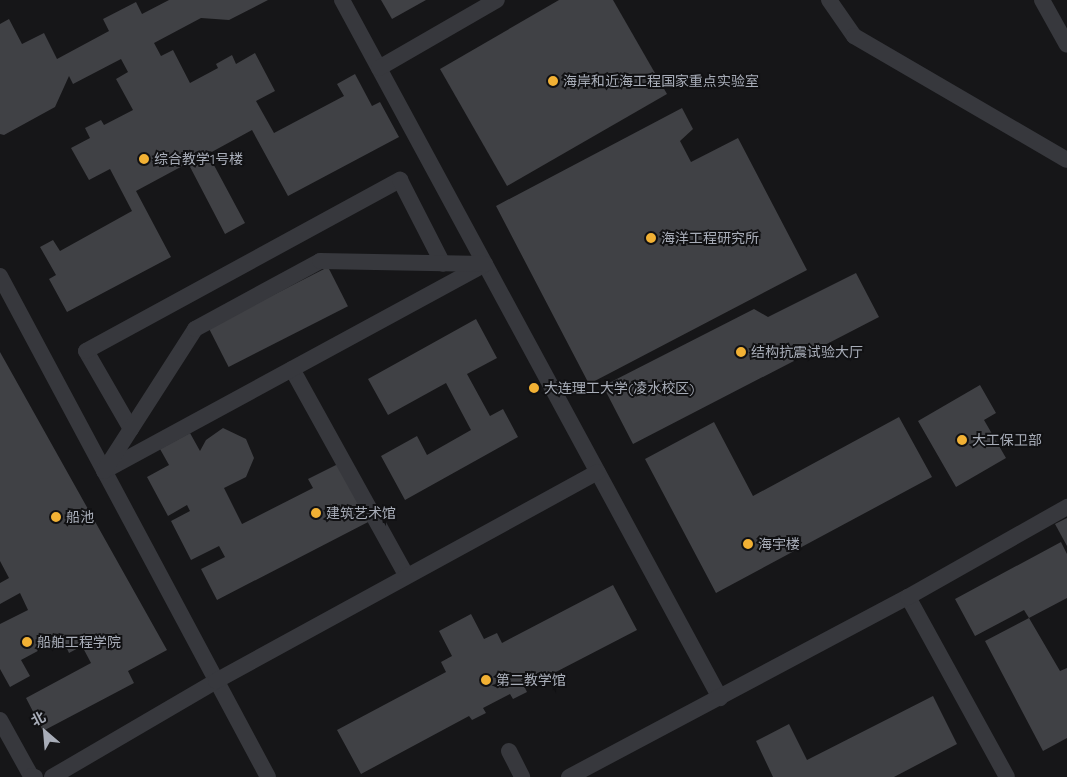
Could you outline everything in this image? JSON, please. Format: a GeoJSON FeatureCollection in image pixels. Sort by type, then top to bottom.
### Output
{"type":"FeatureCollection","features":[{"type":"Feature","properties":{"kind":"street"},"geometry":{"type":"LineString","coordinates":[[342,0],[720,698]]}},
{"type":"Feature","properties":{"kind":"street"},"geometry":{"type":"LineString","coordinates":[[379,68],[497,0]]}},
{"type":"Feature","properties":{"kind":"street"},"geometry":{"type":"LineString","coordinates":[[829,0],[854,36],[1067,160]]}},
{"type":"Feature","properties":{"kind":"street"},"geometry":{"type":"LineString","coordinates":[[1042,0],[1067,46]]}},
{"type":"Feature","properties":{"kind":"street"},"geometry":{"type":"LineString","coordinates":[[131,429],[86,351],[400,180],[443,264]]}},
{"type":"Feature","properties":{"kind":"street"},"geometry":{"type":"LineString","coordinates":[[104,471],[195,329],[320,261],[485,264]]}},
{"type":"Feature","properties":{"kind":"street"},"geometry":{"type":"LineString","coordinates":[[104,471],[485,264]]}},
{"type":"Feature","properties":{"kind":"street"},"geometry":{"type":"LineString","coordinates":[[0,276],[268,777]]}},
{"type":"Feature","properties":{"kind":"street"},"geometry":{"type":"LineString","coordinates":[[292,369],[406,575]]}},
{"type":"Feature","properties":{"kind":"street"},"geometry":{"type":"LineString","coordinates":[[52,777],[216,681],[406,575],[597,472]]}},
{"type":"Feature","properties":{"kind":"street"},"geometry":{"type":"LineString","coordinates":[[569,777],[908,597],[1067,507]]}},
{"type":"Feature","properties":{"kind":"street"},"geometry":{"type":"LineString","coordinates":[[908,597],[1007,777]]}},
{"type":"Feature","properties":{"kind":"street"},"geometry":{"type":"LineString","coordinates":[[0,720],[31,776],[35,777]]}},
{"type":"Feature","properties":{"kind":"street"},"geometry":{"type":"LineString","coordinates":[[509,751],[522,777]]}},
{"type":"Feature","properties":{"kind":"building","name":"综合教学1号楼"},"geometry":{"type":"Polygon","coordinates":[[[169,0],[268,0],[229,20],[201,18],[154,43],[161,56],[173,50],[190,83],[218,68],[216,64],[232,55],[236,64],[255,53],[275,91],[256,101],[274,133],[344,96],[337,84],[355,74],[372,106],[380,102],[399,137],[288,196],[252,130],[208,154],[245,223],[225,234],[188,163],[136,191],[171,257],[67,312],[49,279],[56,275],[40,247],[53,240],[60,251],[132,211],[110,169],[89,180],[71,148],[90,138],[85,128],[101,120],[104,125],[133,110],[116,79],[128,72],[121,59],[73,84],[69,76],[55,107],[4,135],[0,134],[0,24],[9,19],[22,44],[44,33],[57,59],[109,31],[103,19],[136,2],[142,14],[169,0]]]}},
{"type":"Feature","properties":{"kind":"building"},"geometry":{"type":"Polygon","coordinates":[[[381,0],[426,0],[392,19],[381,0]]]}},
{"type":"Feature","properties":{"kind":"building","name":"海岸和近海工程国家重点实验室"},"geometry":{"type":"Polygon","coordinates":[[[559,0],[613,0],[667,94],[507,186],[440,69],[559,0]]]}},
{"type":"Feature","properties":{"kind":"building","name":"海洋工程研究所"},"geometry":{"type":"Polygon","coordinates":[[[682,108],[693,129],[680,141],[691,162],[738,138],[807,270],[589,384],[496,206],[682,108]]]}},
{"type":"Feature","properties":{"kind":"building"},"geometry":{"type":"Polygon","coordinates":[[[328,267],[348,306],[229,367],[209,328],[328,267]]]}},
{"type":"Feature","properties":{"kind":"building","name":"结构抗震试验大厅"},"geometry":{"type":"Polygon","coordinates":[[[856,273],[879,317],[633,444],[603,386],[754,309],[768,317],[856,273]]]}},
{"type":"Feature","properties":{"kind":"building"},"geometry":{"type":"Polygon","coordinates":[[[476,319],[497,358],[467,374],[490,416],[503,409],[518,437],[405,500],[381,456],[417,436],[427,455],[471,430],[446,383],[388,415],[368,379],[476,319]]]}},
{"type":"Feature","properties":{"kind":"building"},"geometry":{"type":"Polygon","coordinates":[[[0,352],[167,650],[128,671],[134,683],[43,731],[26,698],[91,663],[82,646],[69,653],[62,638],[21,660],[30,676],[10,687],[0,669],[0,624],[28,610],[20,593],[0,604],[0,583],[9,578],[0,561],[0,352]]]}},
{"type":"Feature","properties":{"kind":"building","name":"大工保卫部"},"geometry":{"type":"Polygon","coordinates":[[[980,385],[996,413],[984,420],[1006,458],[956,487],[918,421],[980,385]]]}},
{"type":"Feature","properties":{"kind":"building","name":"海宇楼"},"geometry":{"type":"Polygon","coordinates":[[[899,417],[932,477],[716,593],[645,459],[714,422],[753,496],[899,417]]]}},
{"type":"Feature","properties":{"kind":"building","name":"建筑艺术馆"},"geometry":{"type":"Polygon","coordinates":[[[223,428],[246,439],[254,458],[246,477],[224,488],[242,524],[313,488],[308,479],[342,462],[372,520],[217,600],[201,569],[225,557],[219,546],[191,560],[171,521],[190,511],[187,505],[168,516],[147,477],[169,465],[160,449],[190,433],[200,451],[206,440],[223,428]]]}},
{"type":"Feature","properties":{"kind":"building"},"geometry":{"type":"Polygon","coordinates":[[[1067,518],[1067,546],[1055,524],[1067,518]]]}},
{"type":"Feature","properties":{"kind":"building"},"geometry":{"type":"Polygon","coordinates":[[[1061,542],[1067,554],[1067,598],[1029,618],[1024,610],[975,636],[955,599],[1061,542]]]}},
{"type":"Feature","properties":{"kind":"building","name":"第二教学馆"},"geometry":{"type":"Polygon","coordinates":[[[613,585],[637,630],[525,688],[527,692],[513,699],[510,694],[483,708],[486,713],[472,720],[469,716],[361,774],[337,730],[446,672],[441,662],[452,656],[439,631],[471,614],[484,639],[497,633],[502,643],[613,585]]]}},
{"type":"Feature","properties":{"kind":"building"},"geometry":{"type":"Polygon","coordinates":[[[1029,618],[1060,671],[1067,668],[1067,738],[1043,751],[985,641],[1029,618]]]}},
{"type":"Feature","properties":{"kind":"building"},"geometry":{"type":"Polygon","coordinates":[[[933,696],[957,744],[894,777],[773,777],[756,741],[789,724],[807,760],[933,696]]]}},
{"type":"Feature","properties":{"kind":"place","name":"海岸和近海工程国家重点实验室"},"geometry":{"type":"Point","coordinates":[553,81]}},
{"type":"Feature","properties":{"kind":"place","name":"综合教学1号楼"},"geometry":{"type":"Point","coordinates":[144,159]}},
{"type":"Feature","properties":{"kind":"place","name":"海洋工程研究所"},"geometry":{"type":"Point","coordinates":[651,238]}},
{"type":"Feature","properties":{"kind":"place","name":"结构抗震试验大厅"},"geometry":{"type":"Point","coordinates":[741,352]}},
{"type":"Feature","properties":{"kind":"place","name":"大连理工大学(凌水校区)"},"geometry":{"type":"Point","coordinates":[534,388]}},
{"type":"Feature","properties":{"kind":"place","name":"大工保卫部"},"geometry":{"type":"Point","coordinates":[962,440]}},
{"type":"Feature","properties":{"kind":"place","name":"建筑艺术馆"},"geometry":{"type":"Point","coordinates":[316,513]}},
{"type":"Feature","properties":{"kind":"place","name":"船池"},"geometry":{"type":"Point","coordinates":[56,517]}},
{"type":"Feature","properties":{"kind":"place","name":"海宇楼"},"geometry":{"type":"Point","coordinates":[748,544]}},
{"type":"Feature","properties":{"kind":"place","name":"船舶工程学院"},"geometry":{"type":"Point","coordinates":[27,642]}},
{"type":"Feature","properties":{"kind":"place","name":"第二教学馆"},"geometry":{"type":"Point","coordinates":[486,680]}}]}
